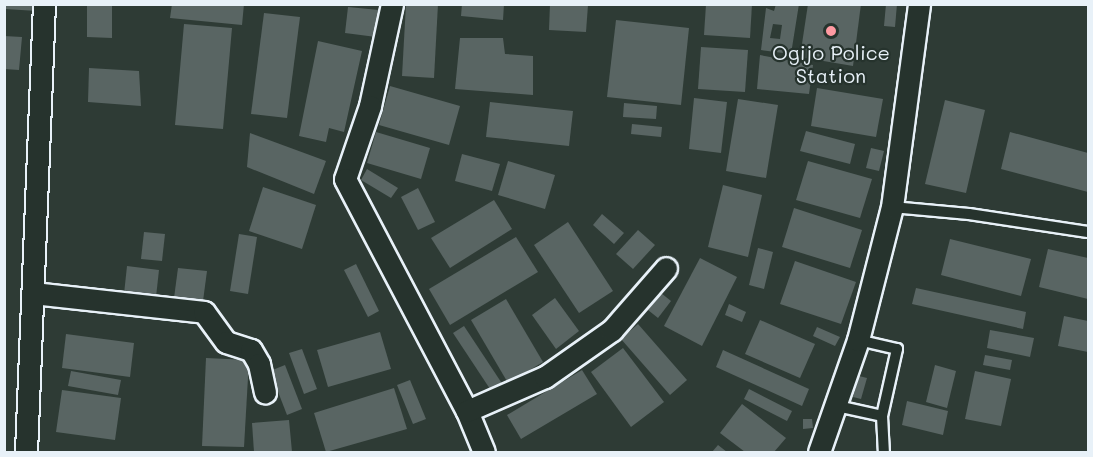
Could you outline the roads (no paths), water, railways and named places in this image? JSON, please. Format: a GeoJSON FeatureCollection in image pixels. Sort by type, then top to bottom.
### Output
{"type":"FeatureCollection","features":[{"type":"Feature","properties":{"kind":"street"},"geometry":{"type":"LineString","coordinates":[[26,453],[44,4]]}},
{"type":"Feature","properties":{"kind":"street"},"geometry":{"type":"LineString","coordinates":[[392,4],[370,106],[345,180],[467,411],[484,453]]}},
{"type":"Feature","properties":{"kind":"street"},"geometry":{"type":"LineString","coordinates":[[819,452],[837,406],[858,340],[892,207],[919,4]]}},
{"type":"Feature","properties":{"kind":"street"},"geometry":{"type":"LineString","coordinates":[[467,411],[545,377],[602,336],[666,268]]}},
{"type":"Feature","properties":{"kind":"street"},"geometry":{"type":"LineString","coordinates":[[33,293],[204,312],[225,342],[251,350],[259,364],[264,392]]}},
{"type":"Feature","properties":{"kind":"lane"},"geometry":{"type":"LineString","coordinates":[[892,207],[969,214],[1089,232]]}},
{"type":"Feature","properties":{"kind":"lane"},"geometry":{"type":"LineString","coordinates":[[858,340],[897,349],[882,416],[884,453]]}},
{"type":"Feature","properties":{"kind":"lane"},"geometry":{"type":"LineString","coordinates":[[837,406],[882,416]]}},
{"type":"Feature","properties":{"kind":"place","name":"Ogijo Police Station"},"geometry":{"type":"Point","coordinates":[831,31]}}]}
